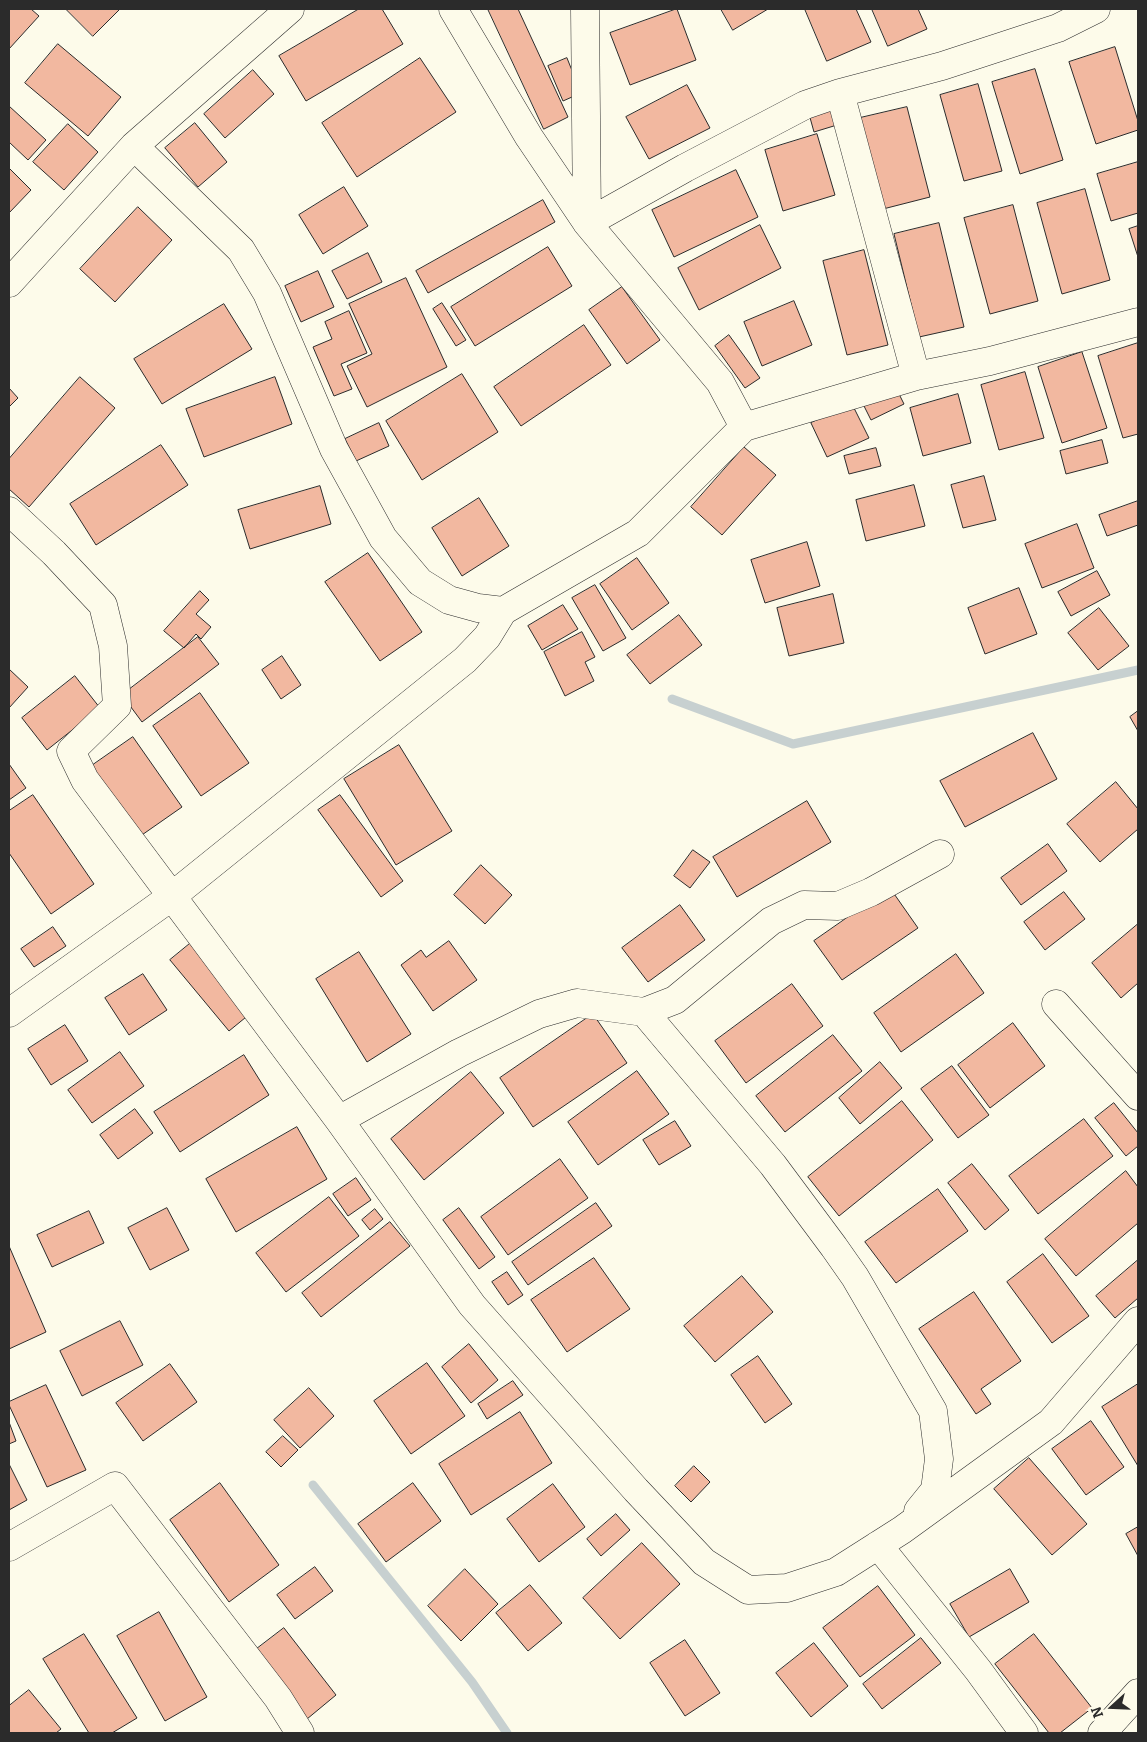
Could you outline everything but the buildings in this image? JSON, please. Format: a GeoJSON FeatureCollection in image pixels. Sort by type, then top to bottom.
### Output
{"type":"FeatureCollection","features":[{"type":"Feature","properties":{"kind":"street"},"geometry":{"type":"LineString","coordinates":[[9,283],[134,146],[290,9]]}},
{"type":"Feature","properties":{"kind":"street"},"geometry":{"type":"LineString","coordinates":[[453,9],[529,137],[587,223],[720,382],[744,427]]}},
{"type":"Feature","properties":{"kind":"street"},"geometry":{"type":"LineString","coordinates":[[585,9],[587,223]]}},
{"type":"Feature","properties":{"kind":"street"},"geometry":{"type":"LineString","coordinates":[[587,223],[685,168],[805,105],[840,93],[942,66],[1058,28],[1096,9]]}},
{"type":"Feature","properties":{"kind":"street"},"geometry":{"type":"LineString","coordinates":[[840,93],[916,376]]}},
{"type":"Feature","properties":{"kind":"street"},"geometry":{"type":"LineString","coordinates":[[134,146],[241,250],[268,293],[334,449],[384,538],[420,582],[449,600],[478,608],[502,610]]}},
{"type":"Feature","properties":{"kind":"street"},"geometry":{"type":"LineString","coordinates":[[9,1013],[171,897],[465,660],[487,636],[502,610],[638,533],[744,427],[916,376],[990,361],[1138,322]]}},
{"type":"Feature","properties":{"kind":"street"},"geometry":{"type":"LineString","coordinates":[[9,510],[104,605],[112,646],[117,706],[71,751],[85,780],[339,1120],[472,1305],[636,1490],[704,1562],[748,1590],[787,1588],[836,1572],[902,1530],[1051,1422],[1138,1321]]}},
{"type":"Feature","properties":{"kind":"street"},"geometry":{"type":"LineString","coordinates":[[339,1120],[459,1053],[539,1014],[577,1003],[644,1012],[675,1000],[771,921],[804,905],[838,906],[871,892],[940,854]]}},
{"type":"Feature","properties":{"kind":"street"},"geometry":{"type":"LineString","coordinates":[[1056,1004],[1138,1096]]}},
{"type":"Feature","properties":{"kind":"street"},"geometry":{"type":"LineString","coordinates":[[644,1012],[773,1165],[834,1247],[855,1277],[933,1411],[939,1459],[935,1490],[902,1530]]}},
{"type":"Feature","properties":{"kind":"street"},"geometry":{"type":"LineString","coordinates":[[9,1547],[115,1486],[278,1698],[300,1733]]}},
{"type":"Feature","properties":{"kind":"street"},"geometry":{"type":"LineString","coordinates":[[878,1545],[978,1670],[1024,1733]]}},
{"type":"Feature","properties":{"kind":"street"},"geometry":{"type":"LineString","coordinates":[[1102,1733],[1138,1694]]}},
{"type":"Feature","properties":{"kind":"waterway"},"geometry":{"type":"LineString","coordinates":[[672,699],[793,744],[1138,670]]}},
{"type":"Feature","properties":{"kind":"waterway"},"geometry":{"type":"LineString","coordinates":[[313,1485],[472,1682],[507,1733]]}}]}
